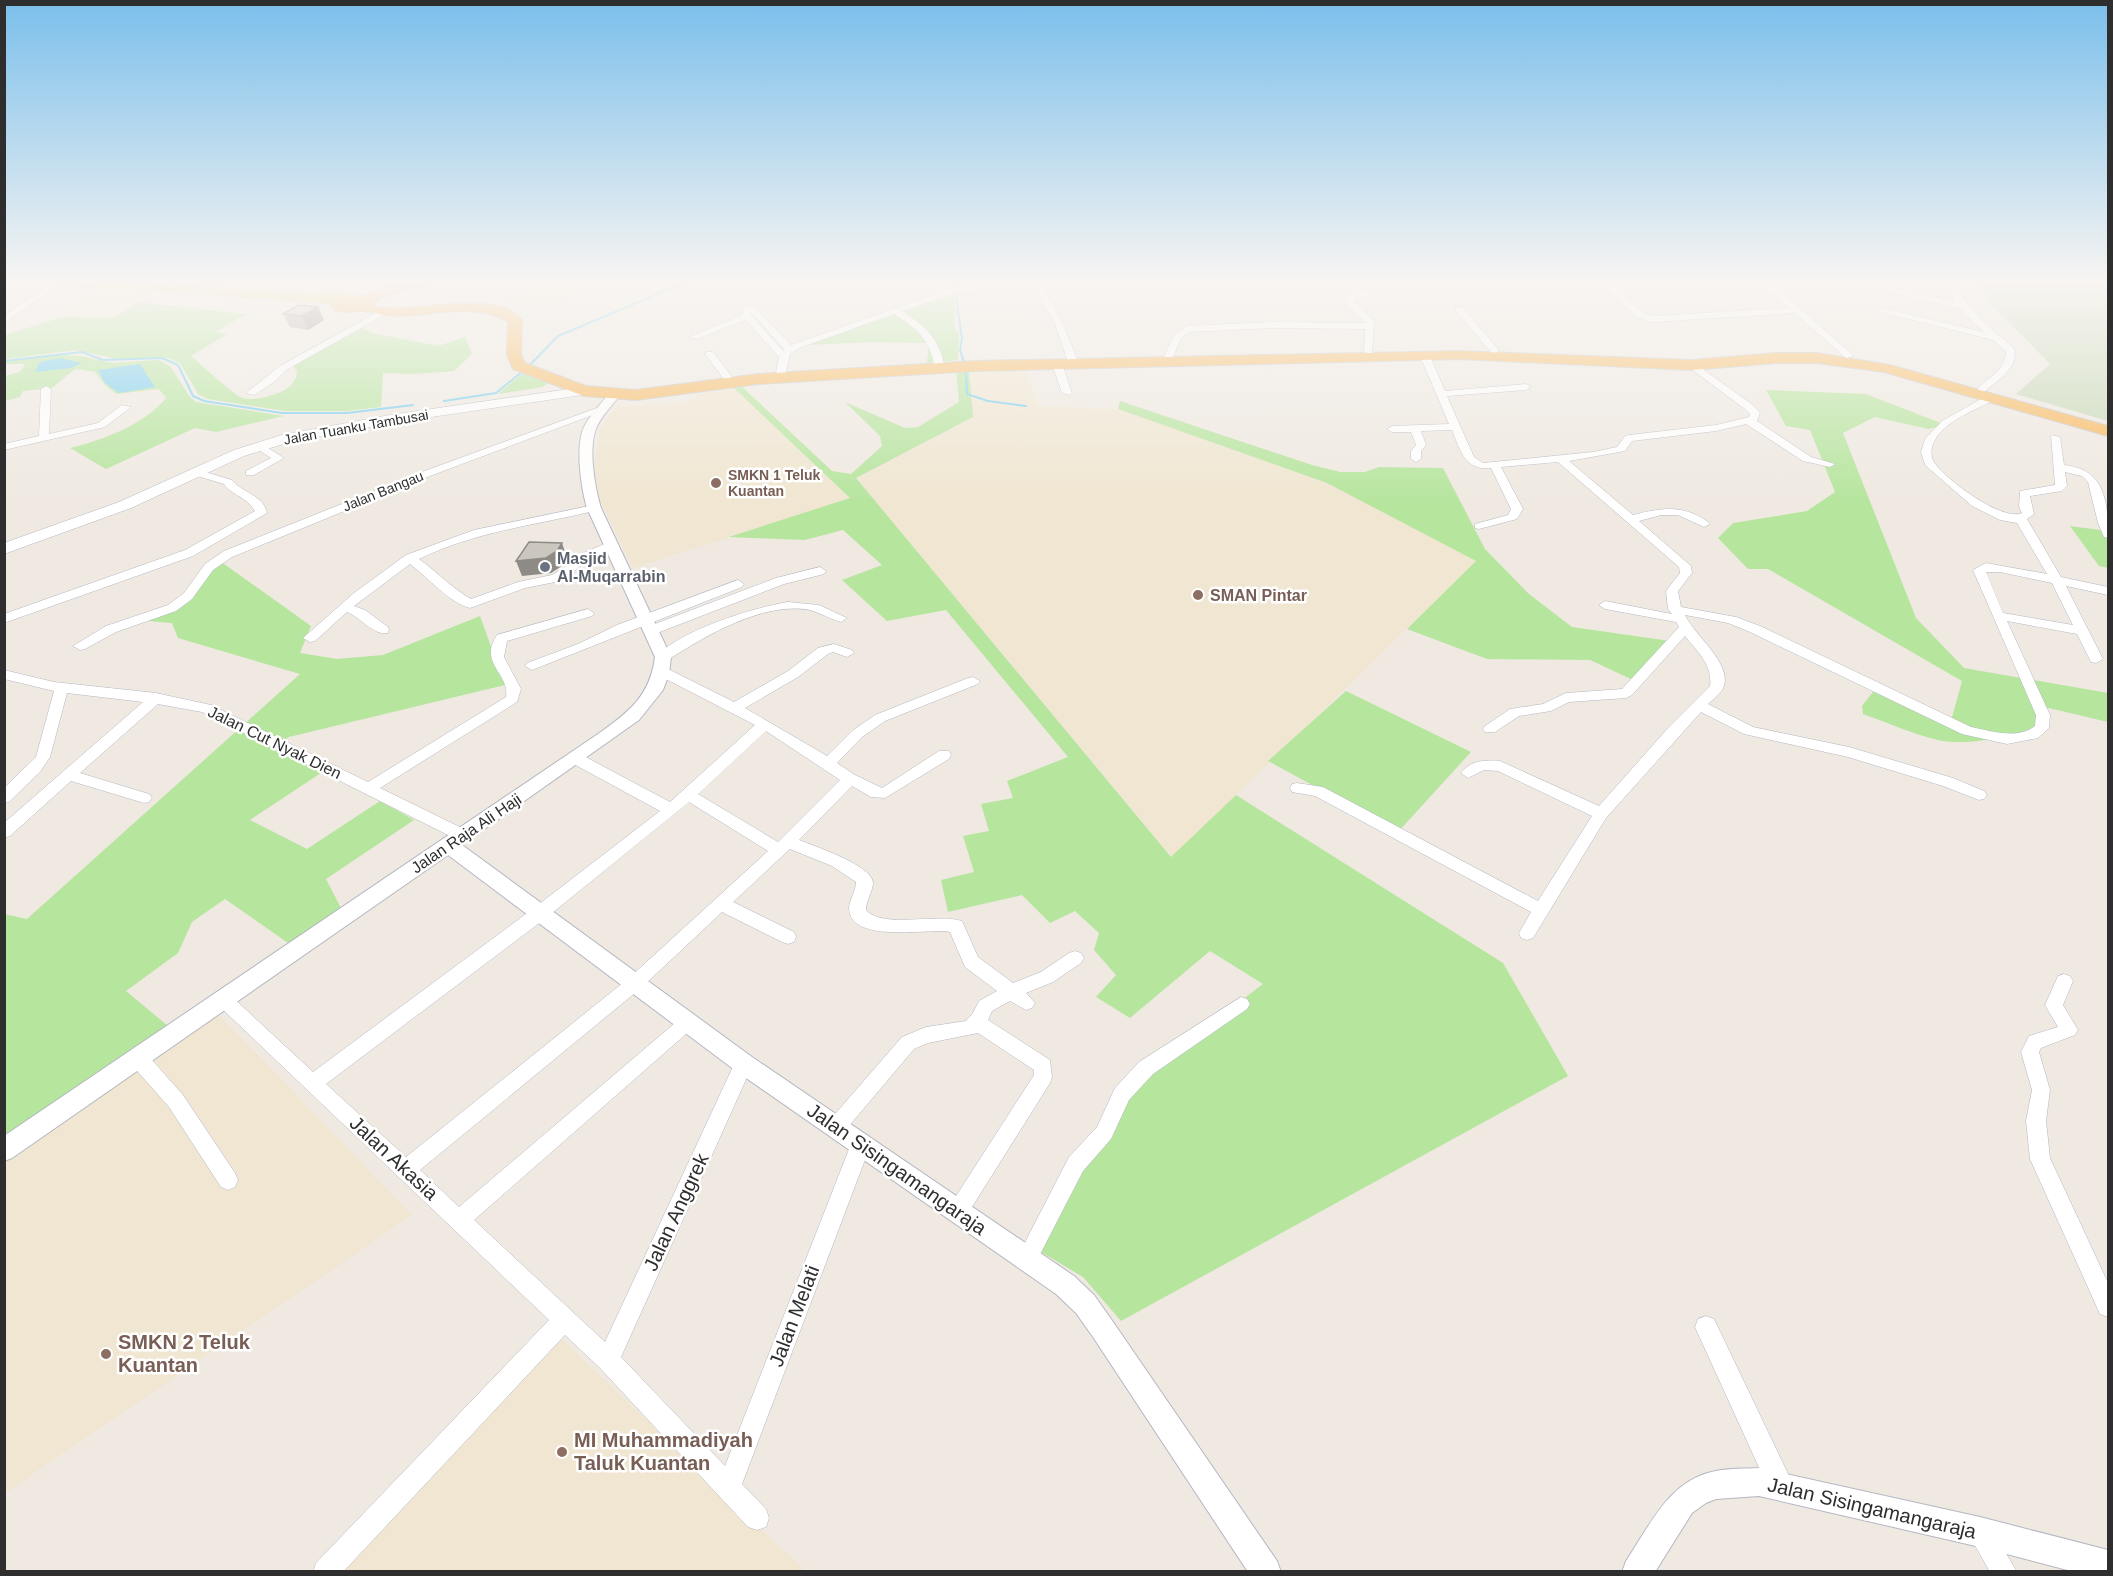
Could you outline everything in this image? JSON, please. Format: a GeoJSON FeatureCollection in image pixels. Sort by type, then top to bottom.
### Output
{"type":"FeatureCollection","features":[{"type":"Feature","properties":{"kind":"highway"},"geometry":{"type":"LineString","coordinates":[[514,356],[515,362],[524,370],[576,389],[614,395],[682,390],[781,372],[939,366]]}},
{"type":"Feature","properties":{"kind":"highway"},"geometry":{"type":"LineString","coordinates":[[1065,362],[1169,357],[1290,356]]}},
{"type":"Feature","properties":{"kind":"highway"},"geometry":{"type":"LineString","coordinates":[[682,390],[697,383],[727,377],[957,364],[1315,356]]}},
{"type":"Feature","properties":{"kind":"highway"},"geometry":{"type":"LineString","coordinates":[[1385,356],[1685,360],[1751,356]]}},
{"type":"Feature","properties":{"kind":"highway"},"geometry":{"type":"LineString","coordinates":[[1561,356],[1691,365],[1795,357],[1833,359],[1885,368],[1986,394]]}},
{"type":"Feature","properties":{"kind":"highway"},"geometry":{"type":"LineString","coordinates":[[1844,356],[1887,364],[2109,431]]}},
{"type":"Feature","properties":{"kind":"highway"},"geometry":{"type":"LineString","coordinates":[[2068,417],[2109,426]]}},
{"type":"Feature","properties":{"kind":"main road","name":"Jalan Tuanku Tambusai"},"geometry":{"type":"LineString","coordinates":[[4,541],[150,495],[260,446],[316,431],[576,389]]}},
{"type":"Feature","properties":{"kind":"main road","name":"Jalan Tuanku Tambusai"},"geometry":{"type":"LineString","coordinates":[[4,549],[242,445],[287,431],[576,389]]}},
{"type":"Feature","properties":{"kind":"street"},"geometry":{"type":"LineString","coordinates":[[251,393],[271,380],[283,368],[305,356]]}},
{"type":"Feature","properties":{"kind":"street"},"geometry":{"type":"LineString","coordinates":[[711,356],[727,377]]}},
{"type":"Feature","properties":{"kind":"street"},"geometry":{"type":"LineString","coordinates":[[781,372],[785,356]]}},
{"type":"Feature","properties":{"kind":"street"},"geometry":{"type":"LineString","coordinates":[[937,356],[939,366]]}},
{"type":"Feature","properties":{"kind":"street"},"geometry":{"type":"LineString","coordinates":[[1064,356],[1067,393]]}},
{"type":"Feature","properties":{"kind":"street"},"geometry":{"type":"LineString","coordinates":[[1425,356],[1472,462],[1483,466],[1562,460],[1615,451],[1621,448],[1629,438],[1749,421],[1755,416],[1753,410],[1691,365]]}},
{"type":"Feature","properties":{"kind":"street"},"geometry":{"type":"LineString","coordinates":[[2011,356],[2005,369],[1986,394],[1934,431],[1926,443],[1925,455],[1942,475],[1981,508],[2006,518],[2021,519],[2028,514],[2024,493],[2058,489],[2061,486],[2055,437]]}},
{"type":"Feature","properties":{"kind":"street"},"geometry":{"type":"LineString","coordinates":[[1441,394],[1526,387]]}},
{"type":"Feature","properties":{"kind":"street"},"geometry":{"type":"LineString","coordinates":[[44,439],[46,389]]}},
{"type":"Feature","properties":{"kind":"street"},"geometry":{"type":"LineString","coordinates":[[614,395],[590,427],[587,438],[588,488],[594,508],[649,625],[663,664],[876,793],[885,793],[944,755]]}},
{"type":"Feature","properties":{"kind":"street"},"geometry":{"type":"LineString","coordinates":[[4,447],[105,424],[115,412],[126,407]]}},
{"type":"Feature","properties":{"kind":"street","name":"Jalan Bangau"},"geometry":{"type":"LineString","coordinates":[[80,646],[111,629],[166,611],[184,601],[209,567],[237,550],[426,474],[601,410]]}},
{"type":"Feature","properties":{"kind":"street"},"geometry":{"type":"LineString","coordinates":[[1749,421],[1806,459],[1830,464]]}},
{"type":"Feature","properties":{"kind":"street"},"geometry":{"type":"LineString","coordinates":[[1392,429],[1456,427]]}},
{"type":"Feature","properties":{"kind":"street"},"geometry":{"type":"LineString","coordinates":[[1415,429],[1421,445],[1416,451],[1416,459]]}},
{"type":"Feature","properties":{"kind":"street"},"geometry":{"type":"LineString","coordinates":[[250,473],[279,458],[260,446]]}},
{"type":"Feature","properties":{"kind":"street"},"geometry":{"type":"LineString","coordinates":[[1527,933],[1601,814],[1674,730],[1717,687],[1720,680],[1719,671],[1679,619],[1672,591],[1686,573],[1685,566],[1562,460]]}},
{"type":"Feature","properties":{"kind":"street"},"geometry":{"type":"LineString","coordinates":[[1479,526],[1513,517],[1517,509],[1495,466]]}},
{"type":"Feature","properties":{"kind":"street"},"geometry":{"type":"LineString","coordinates":[[2059,468],[2076,469],[2092,479],[2100,495],[2105,528],[2109,535]]}},
{"type":"Feature","properties":{"kind":"street"},"geometry":{"type":"LineString","coordinates":[[4,619],[189,552],[261,513],[261,509],[255,504],[253,498],[243,491],[231,487],[228,482],[198,473]]}},
{"type":"Feature","properties":{"kind":"street"},"geometry":{"type":"LineString","coordinates":[[310,638],[345,607],[410,558],[436,546],[465,537],[594,508]]}},
{"type":"Feature","properties":{"kind":"street"},"geometry":{"type":"LineString","coordinates":[[1632,519],[1677,510],[1689,513],[1704,524]]}},
{"type":"Feature","properties":{"kind":"street"},"geometry":{"type":"LineString","coordinates":[[2021,519],[2058,582],[2096,659]]}},
{"type":"Feature","properties":{"kind":"street"},"geometry":{"type":"LineString","coordinates":[[410,558],[437,578],[451,593],[470,604],[522,585],[556,578],[578,560],[613,545]]}},
{"type":"Feature","properties":{"kind":"street"},"geometry":{"type":"LineString","coordinates":[[1605,605],[1679,619],[1731,620],[1755,629],[1967,731],[2007,740],[2033,735],[2042,728],[2043,714],[1978,573],[1982,568],[2000,568],[2109,591]]}},
{"type":"Feature","properties":{"kind":"street"},"geometry":{"type":"LineString","coordinates":[[532,666],[780,581],[820,571]]}},
{"type":"Feature","properties":{"kind":"street"},"geometry":{"type":"LineString","coordinates":[[649,625],[738,585]]}},
{"type":"Feature","properties":{"kind":"street"},"geometry":{"type":"LineString","coordinates":[[345,607],[361,613],[383,630]]}},
{"type":"Feature","properties":{"kind":"street"},"geometry":{"type":"LineString","coordinates":[[663,664],[700,634],[778,607],[817,608],[841,618]]}},
{"type":"Feature","properties":{"kind":"street"},"geometry":{"type":"LineString","coordinates":[[369,788],[512,699],[514,688],[496,652],[497,643],[502,638],[588,613]]}},
{"type":"Feature","properties":{"kind":"street"},"geometry":{"type":"LineString","coordinates":[[1998,616],[2083,631]]}},
{"type":"Feature","properties":{"kind":"street"},"geometry":{"type":"LineString","coordinates":[[1490,729],[1515,712],[1546,708],[1566,698],[1608,697],[1627,692],[1679,619]]}},
{"type":"Feature","properties":{"kind":"street"},"geometry":{"type":"LineString","coordinates":[[734,708],[793,674],[823,651],[834,648],[848,653]]}},
{"type":"Feature","properties":{"kind":"street","name":"Jalan Raja Ali Haji"},"geometry":{"type":"LineString","coordinates":[[4,1150],[625,722],[650,699],[663,664]]}},
{"type":"Feature","properties":{"kind":"street","name":"Jalan Cut Nyak Dien"},"geometry":{"type":"LineString","coordinates":[[4,674],[62,687],[178,700],[224,715],[369,788],[455,840]]}},
{"type":"Feature","properties":{"kind":"street"},"geometry":{"type":"LineString","coordinates":[[828,762],[857,734],[880,718],[974,681]]}},
{"type":"Feature","properties":{"kind":"street"},"geometry":{"type":"LineString","coordinates":[[4,798],[44,757],[62,687]]}},
{"type":"Feature","properties":{"kind":"street"},"geometry":{"type":"LineString","coordinates":[[4,831],[156,698]]}},
{"type":"Feature","properties":{"kind":"street"},"geometry":{"type":"LineString","coordinates":[[1699,705],[1749,731],[1849,752],[1948,782],[1979,795]]}},
{"type":"Feature","properties":{"kind":"street"},"geometry":{"type":"LineString","coordinates":[[313,1083],[540,913],[690,795],[764,725]]}},
{"type":"Feature","properties":{"kind":"street"},"geometry":{"type":"LineString","coordinates":[[575,758],[671,810]]}},
{"type":"Feature","properties":{"kind":"street"},"geometry":{"type":"LineString","coordinates":[[1468,773],[1482,765],[1500,766],[1601,814]]}},
{"type":"Feature","properties":{"kind":"street"},"geometry":{"type":"LineString","coordinates":[[69,775],[144,798]]}},
{"type":"Feature","properties":{"kind":"street"},"geometry":{"type":"LineString","coordinates":[[406,1169],[635,983],[783,846],[850,779]]}},
{"type":"Feature","properties":{"kind":"street"},"geometry":{"type":"LineString","coordinates":[[1296,788],[1318,791],[1541,910]]}},
{"type":"Feature","properties":{"kind":"street"},"geometry":{"type":"LineString","coordinates":[[690,795],[783,846],[838,862],[864,879],[866,886],[859,900],[858,909],[864,920],[881,925],[938,923],[956,926],[971,962],[1026,1003]]}},
{"type":"Feature","properties":{"kind":"street","name":"Jalan Sisingamangaraja"},"geometry":{"type":"LineString","coordinates":[[455,840],[540,913],[744,1064],[1065,1285],[1085,1304],[1266,1572]]}},
{"type":"Feature","properties":{"kind":"street"},"geometry":{"type":"LineString","coordinates":[[720,904],[788,937]]}},
{"type":"Feature","properties":{"kind":"street"},"geometry":{"type":"LineString","coordinates":[[836,1127],[908,1043],[926,1035],[967,1030],[977,1023],[985,1006],[1047,977],[1075,958]]}},
{"type":"Feature","properties":{"kind":"street"},"geometry":{"type":"LineString","coordinates":[[2064,981],[2053,1005],[2069,1030],[2034,1042],[2030,1052],[2041,1090],[2036,1121],[2040,1159],[2109,1306]]}},
{"type":"Feature","properties":{"kind":"street","name":"Jalan Akasia"},"geometry":{"type":"LineString","coordinates":[[223,999],[608,1360],[758,1518]]}},
{"type":"Feature","properties":{"kind":"street"},"geometry":{"type":"LineString","coordinates":[[1027,1259],[1076,1164],[1104,1133],[1122,1094],[1146,1068],[1241,1004]]}},
{"type":"Feature","properties":{"kind":"street"},"geometry":{"type":"LineString","coordinates":[[459,1220],[688,1022]]}},
{"type":"Feature","properties":{"kind":"street"},"geometry":{"type":"LineString","coordinates":[[958,1211],[1043,1077],[1044,1070],[1042,1066],[977,1023]]}},
{"type":"Feature","properties":{"kind":"street"},"geometry":{"type":"LineString","coordinates":[[138,1058],[176,1101],[185,1118],[228,1180]]}},
{"type":"Feature","properties":{"kind":"street","name":"Jalan Anggrek"},"geometry":{"type":"LineString","coordinates":[[608,1360],[744,1064]]}},
{"type":"Feature","properties":{"kind":"street","name":"Jalan Melati"},"geometry":{"type":"LineString","coordinates":[[728,1488],[861,1144]]}},
{"type":"Feature","properties":{"kind":"street"},"geometry":{"type":"LineString","coordinates":[[325,1572],[564,1320]]}},
{"type":"Feature","properties":{"kind":"street"},"geometry":{"type":"LineString","coordinates":[[1706,1327],[1781,1487]]}},
{"type":"Feature","properties":{"kind":"street","name":"Jalan Sisingamangaraja"},"geometry":{"type":"LineString","coordinates":[[1640,1570],[1682,1503],[1698,1491],[1716,1485],[1760,1482],[1980,1532],[2109,1565]]}},
{"type":"Feature","properties":{"kind":"street"},"geometry":{"type":"LineString","coordinates":[[1980,1532],[2005,1572]]}},
{"type":"Feature","properties":{"kind":"shaded area","name":"SMAN Pintar"},"geometry":{"type":"Polygon","coordinates":[[[1024,368],[1039,406],[1118,409],[1327,483],[1476,561],[1172,857],[856,478],[973,417],[969,370],[1024,368]]]}},
{"type":"Feature","properties":{"kind":"shaded area","name":"SMKN 1 Teluk Kuantan"},"geometry":{"type":"Polygon","coordinates":[[[733,387],[851,498],[633,568],[600,499],[594,468],[600,429],[617,406],[668,404],[697,399],[695,395],[733,387]]]}},
{"type":"Feature","properties":{"kind":"shaded area","name":"SMKN 2 Teluk Kuantan"},"geometry":{"type":"Polygon","coordinates":[[[217,1013],[412,1215],[5,1493],[5,1161],[217,1013]]]}},
{"type":"Feature","properties":{"kind":"shaded area","name":"MI Muhammadiyah Taluk Kuantan"},"geometry":{"type":"Polygon","coordinates":[[[557,1335],[803,1569],[801,1572],[329,1572],[557,1335]]]}},
{"type":"Feature","properties":{"kind":"green space"},"geometry":{"type":"Polygon","coordinates":[[[5,356],[32,356],[5,359],[5,356]]]}},
{"type":"Feature","properties":{"kind":"green space"},"geometry":{"type":"Polygon","coordinates":[[[50,356],[81,356],[112,363],[159,360],[171,367],[190,397],[196,402],[284,416],[216,432],[195,428],[106,469],[70,448],[96,441],[135,424],[157,408],[166,398],[159,389],[116,394],[95,372],[75,369],[52,388],[23,391],[20,397],[5,401],[5,376],[20,372],[25,364],[5,364],[5,361],[50,356]]]}},
{"type":"Feature","properties":{"kind":"green space"},"geometry":{"type":"Polygon","coordinates":[[[101,356],[192,356],[238,396],[252,399],[277,394],[284,390],[296,378],[297,371],[293,365],[311,356],[470,356],[454,371],[415,374],[383,373],[381,407],[345,411],[285,411],[208,399],[198,394],[180,363],[169,358],[117,359],[101,356]]]}},
{"type":"Feature","properties":{"kind":"green space"},"geometry":{"type":"Polygon","coordinates":[[[928,356],[958,356],[958,360],[927,363],[928,356]]]}},
{"type":"Feature","properties":{"kind":"green space"},"geometry":{"type":"Polygon","coordinates":[[[2042,356],[2108,356],[2108,421],[2016,394],[2050,364],[2042,356]]]}},
{"type":"Feature","properties":{"kind":"green space"},"geometry":{"type":"Polygon","coordinates":[[[956,369],[969,370],[973,417],[856,478],[1171,857],[1236,795],[1503,963],[1568,1076],[1121,1321],[1083,1277],[1031,1246],[1118,1094],[1263,984],[1210,951],[1130,1018],[1096,997],[1116,975],[1094,950],[1099,933],[1075,911],[1050,923],[1022,895],[948,912],[941,880],[974,872],[963,836],[989,831],[981,804],[1013,798],[1007,781],[1068,757],[946,610],[887,621],[842,580],[882,565],[843,530],[805,540],[729,537],[850,498],[733,387],[738,383],[832,471],[851,474],[882,446],[880,436],[845,402],[905,428],[918,427],[959,402],[956,369]]]}},
{"type":"Feature","properties":{"kind":"green space"},"geometry":{"type":"Polygon","coordinates":[[[523,373],[547,383],[543,387],[498,394],[523,373]]]}},
{"type":"Feature","properties":{"kind":"green space"},"geometry":{"type":"Polygon","coordinates":[[[1766,390],[1866,394],[1946,425],[1928,429],[1875,417],[1843,433],[1916,618],[1964,668],[2108,693],[2108,722],[2036,705],[2037,726],[2002,737],[1948,742],[1910,732],[1863,714],[1862,706],[1877,687],[1951,721],[1962,681],[1768,569],[1748,569],[1718,538],[1733,523],[1807,511],[1835,492],[1810,430],[1786,426],[1766,390]]]}},
{"type":"Feature","properties":{"kind":"green space"},"geometry":{"type":"Polygon","coordinates":[[[1120,401],[1312,465],[1340,472],[1365,472],[1379,467],[1443,468],[1485,549],[1529,594],[1572,627],[1670,641],[1631,679],[1590,660],[1487,659],[1407,629],[1476,561],[1327,483],[1118,409],[1120,401]]]}},
{"type":"Feature","properties":{"kind":"green space"},"geometry":{"type":"Polygon","coordinates":[[[2070,526],[2108,531],[2108,568],[2099,566],[2070,526]]]}},
{"type":"Feature","properties":{"kind":"green space"},"geometry":{"type":"Polygon","coordinates":[[[220,561],[311,626],[300,653],[337,659],[383,655],[480,616],[505,685],[289,737],[277,745],[324,771],[250,820],[307,849],[380,801],[414,820],[326,879],[342,910],[291,945],[225,899],[192,922],[178,953],[126,991],[168,1026],[5,1138],[4,914],[27,919],[300,674],[178,638],[172,623],[148,621],[176,610],[220,561]]]}},
{"type":"Feature","properties":{"kind":"green space"},"geometry":{"type":"Polygon","coordinates":[[[1346,691],[1471,752],[1398,832],[1268,761],[1346,691]]]}},
{"type":"Feature","properties":{"kind":"water"},"geometry":{"type":"Polygon","coordinates":[[[60,358],[81,363],[71,368],[35,372],[40,362],[60,358]]]}},
{"type":"Feature","properties":{"kind":"water"},"geometry":{"type":"Polygon","coordinates":[[[140,364],[155,387],[119,393],[105,383],[98,370],[140,364]]]}},
{"type":"Feature","properties":{"kind":"building"},"geometry":{"type":"Polygon","coordinates":[[[529,542],[562,543],[557,551],[546,558],[516,561],[529,542]]]}},
{"type":"Feature","properties":{"kind":"waterway"},"geometry":{"type":"LineString","coordinates":[[4,361],[51,356]]}},
{"type":"Feature","properties":{"kind":"waterway"},"geometry":{"type":"LineString","coordinates":[[91,356],[103,360],[162,358],[178,365],[193,396],[204,401],[282,413],[347,413],[413,405]]}},
{"type":"Feature","properties":{"kind":"waterway"},"geometry":{"type":"LineString","coordinates":[[444,401],[496,393],[539,356]]}},
{"type":"Feature","properties":{"kind":"waterway"},"geometry":{"type":"LineString","coordinates":[[962,356],[966,369],[967,394],[988,401],[1026,406]]}},
{"type":"Feature","properties":{"kind":"place","name":"SMKN 1 Teluk Kuantan"},"geometry":{"type":"Point","coordinates":[716,483]}},
{"type":"Feature","properties":{"kind":"place","name":"Masjid Al-Muqarrabin"},"geometry":{"type":"Point","coordinates":[545,567]}},
{"type":"Feature","properties":{"kind":"place","name":"SMAN Pintar"},"geometry":{"type":"Point","coordinates":[1198,595]}},
{"type":"Feature","properties":{"kind":"place","name":"SMKN 2 Teluk Kuantan"},"geometry":{"type":"Point","coordinates":[106,1354]}},
{"type":"Feature","properties":{"kind":"place","name":"MI Muhammadiyah Taluk Kuantan"},"geometry":{"type":"Point","coordinates":[562,1452]}}]}
